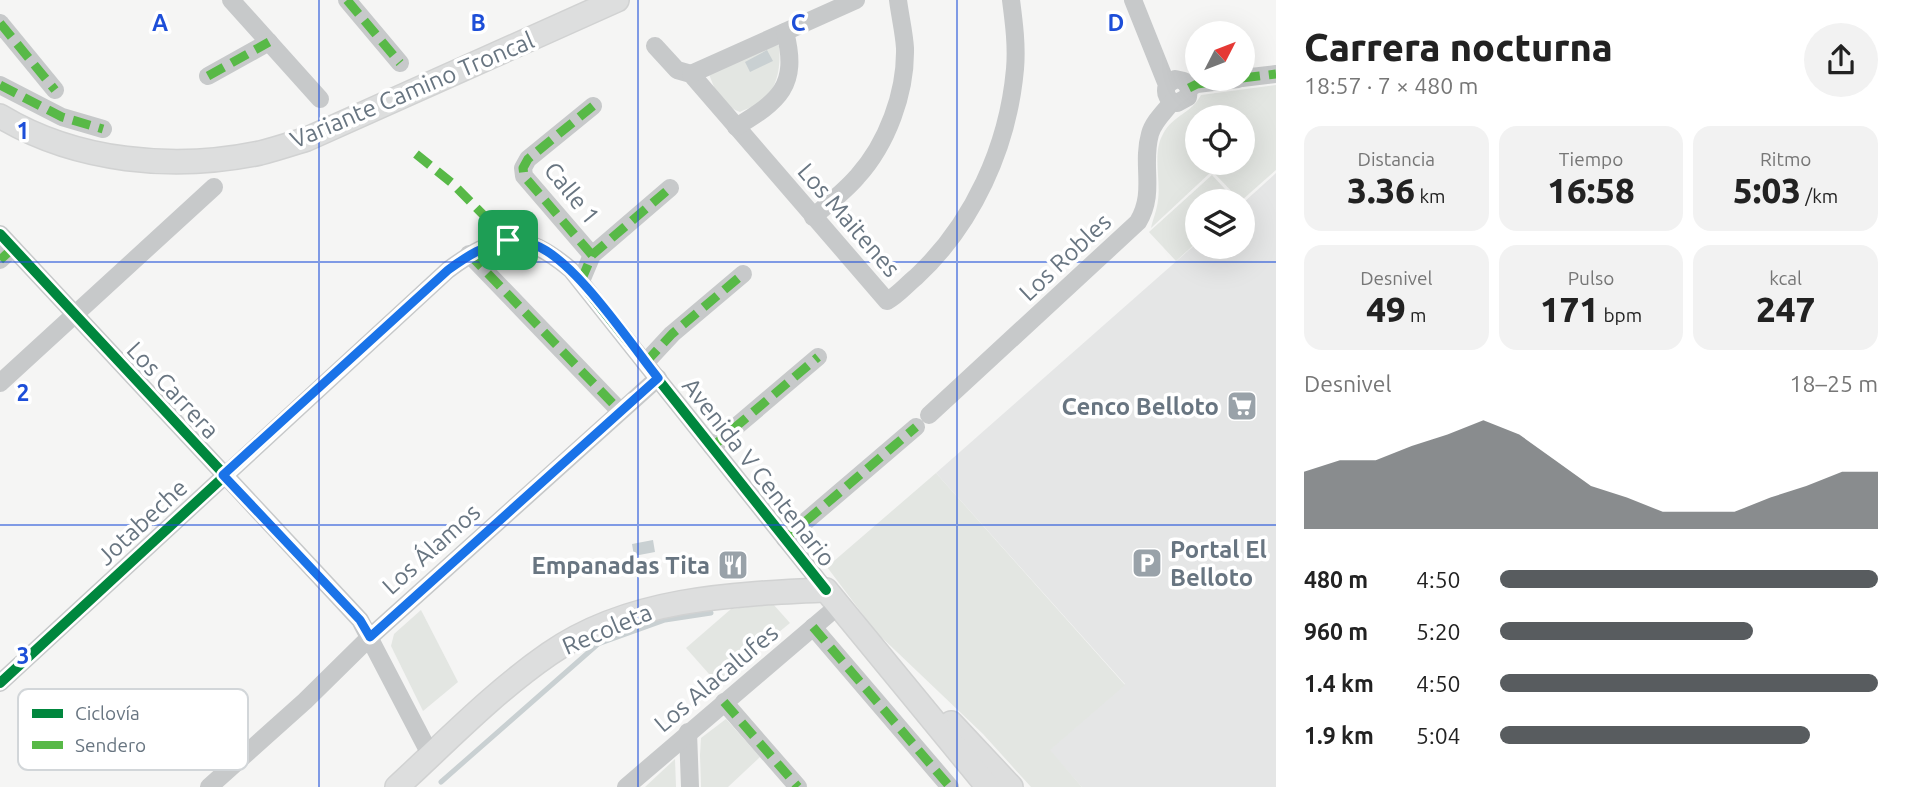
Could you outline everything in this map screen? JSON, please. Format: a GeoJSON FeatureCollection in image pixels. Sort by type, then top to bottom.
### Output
{"type":"FeatureCollection","features":[{"type":"Feature","properties":{"kind":"main road","name":"Variante Camino Troncal"},"geometry":{"type":"LineString","coordinates":[[0,116],[61,144],[100,155],[184,162],[260,153],[318,134],[617,0]]}},
{"type":"Feature","properties":{"kind":"main road","name":"Avenida V Centenario"},"geometry":{"type":"LineString","coordinates":[[832,598],[988,787]]}},
{"type":"Feature","properties":{"kind":"main road","name":"Recoleta"},"geometry":{"type":"LineString","coordinates":[[397,787],[531,667],[589,631],[625,616],[673,603],[832,598]]}},
{"type":"Feature","properties":{"kind":"main road","name":"Avenida V Centenario"},"geometry":{"type":"LineString","coordinates":[[864,637],[974,746],[1011,787]]}},
{"type":"Feature","properties":{"kind":"street"},"geometry":{"type":"LineString","coordinates":[[231,0],[320,99]]}},
{"type":"Feature","properties":{"kind":"street"},"geometry":{"type":"LineString","coordinates":[[347,0],[400,63]]}},
{"type":"Feature","properties":{"kind":"street"},"geometry":{"type":"LineString","coordinates":[[691,74],[856,0]]}},
{"type":"Feature","properties":{"kind":"street"},"geometry":{"type":"LineString","coordinates":[[813,217],[856,179],[869,163],[891,119],[903,75],[905,47],[898,0]]}},
{"type":"Feature","properties":{"kind":"street","name":"Los Maitenes"},"geometry":{"type":"LineString","coordinates":[[655,46],[677,70],[691,74],[887,301],[934,260],[962,221],[982,185],[1003,137],[1016,67],[1016,37],[1011,0]]}},
{"type":"Feature","properties":{"kind":"street"},"geometry":{"type":"LineString","coordinates":[[1133,0],[1177,89]]}},
{"type":"Feature","properties":{"kind":"street"},"geometry":{"type":"LineString","coordinates":[[1143,0],[1177,89]]}},
{"type":"Feature","properties":{"kind":"street"},"geometry":{"type":"LineString","coordinates":[[0,23],[55,90]]}},
{"type":"Feature","properties":{"kind":"street"},"geometry":{"type":"LineString","coordinates":[[736,127],[775,102],[783,90],[791,63],[785,32]]}},
{"type":"Feature","properties":{"kind":"street"},"geometry":{"type":"LineString","coordinates":[[208,76],[269,42]]}},
{"type":"Feature","properties":{"kind":"street"},"geometry":{"type":"LineString","coordinates":[[1255,76],[1276,74]]}},
{"type":"Feature","properties":{"kind":"street"},"geometry":{"type":"LineString","coordinates":[[0,85],[62,117],[103,129]]}},
{"type":"Feature","properties":{"kind":"street"},"geometry":{"type":"LineString","coordinates":[[1177,89],[1185,87]]}},
{"type":"Feature","properties":{"kind":"street","name":"Los Robles"},"geometry":{"type":"LineString","coordinates":[[929,415],[1138,222],[1147,205],[1150,132],[1177,89]]}},
{"type":"Feature","properties":{"kind":"street","name":"Calle 1"},"geometry":{"type":"LineString","coordinates":[[592,255],[524,176],[523,168],[528,159],[593,106]]}},
{"type":"Feature","properties":{"kind":"street"},"geometry":{"type":"LineString","coordinates":[[0,383],[214,187]]}},
{"type":"Feature","properties":{"kind":"street"},"geometry":{"type":"LineString","coordinates":[[581,281],[592,255],[670,188]]}},
{"type":"Feature","properties":{"kind":"street","name":"Los Carrera"},"geometry":{"type":"LineString","coordinates":[[0,234],[6,254],[74,314],[360,620],[431,756]]}},
{"type":"Feature","properties":{"kind":"street","name":"Jotabeche"},"geometry":{"type":"LineString","coordinates":[[0,683],[223,475],[468,254],[508,240],[533,244],[552,254],[581,281]]}},
{"type":"Feature","properties":{"kind":"street"},"geometry":{"type":"LineString","coordinates":[[468,254],[621,411]]}},
{"type":"Feature","properties":{"kind":"street"},"geometry":{"type":"LineString","coordinates":[[645,363],[672,334],[743,274]]}},
{"type":"Feature","properties":{"kind":"street","name":"Avenida V Centenario"},"geometry":{"type":"LineString","coordinates":[[581,281],[832,598]]}},
{"type":"Feature","properties":{"kind":"street"},"geometry":{"type":"LineString","coordinates":[[712,447],[818,357]]}},
{"type":"Feature","properties":{"kind":"street","name":"Los Álamos"},"geometry":{"type":"LineString","coordinates":[[248,752],[370,637],[658,378]]}},
{"type":"Feature","properties":{"kind":"street"},"geometry":{"type":"LineString","coordinates":[[785,539],[916,427]]}},
{"type":"Feature","properties":{"kind":"street","name":"Los Alacalufes"},"geometry":{"type":"LineString","coordinates":[[626,787],[813,627],[832,598]]}},
{"type":"Feature","properties":{"kind":"street"},"geometry":{"type":"LineString","coordinates":[[813,627],[950,787]]}},
{"type":"Feature","properties":{"kind":"street"},"geometry":{"type":"LineString","coordinates":[[724,702],[798,787]]}},
{"type":"Feature","properties":{"kind":"street"},"geometry":{"type":"LineString","coordinates":[[688,732],[690,787]]}},
{"type":"Feature","properties":{"kind":"street","name":"Los Álamos"},"geometry":{"type":"LineString","coordinates":[[209,787],[228,770]]}},
{"type":"Feature","properties":{"kind":"shaded area"},"geometry":{"type":"Polygon","coordinates":[[[775,42],[779,46],[779,67],[776,81],[765,99],[740,112],[723,101],[708,71],[775,42]]]}},
{"type":"Feature","properties":{"kind":"shaded area"},"geometry":{"type":"Polygon","coordinates":[[[767,50],[773,61],[750,72],[745,62],[767,50]]]}},
{"type":"Feature","properties":{"kind":"shaded area"},"geometry":{"type":"Polygon","coordinates":[[[1276,85],[1276,170],[1255,189],[1229,189],[1216,175],[1255,175],[1255,105],[1193,105],[1201,95],[1255,91],[1255,88],[1276,85]]]}},
{"type":"Feature","properties":{"kind":"shaded area"},"geometry":{"type":"Polygon","coordinates":[[[1185,112],[1185,175],[1208,175],[1193,189],[1185,189],[1185,196],[1151,228],[1159,192],[1157,158],[1160,141],[1167,127],[1185,112]]]}},
{"type":"Feature","properties":{"kind":"shaded area"},"geometry":{"type":"Polygon","coordinates":[[[1276,173],[1276,787],[1082,787],[1049,750],[1125,684],[936,473],[1185,254],[1185,259],[1255,259],[1255,192],[1276,173]]]}},
{"type":"Feature","properties":{"kind":"shaded area"},"geometry":{"type":"Polygon","coordinates":[[[1212,175],[1225,189],[1197,189],[1212,175]]]}},
{"type":"Feature","properties":{"kind":"shaded area"},"geometry":{"type":"Polygon","coordinates":[[[1185,199],[1185,253],[1176,261],[1149,232],[1185,199]]]}},
{"type":"Feature","properties":{"kind":"shaded area"},"geometry":{"type":"Polygon","coordinates":[[[936,473],[1125,685],[1050,750],[1082,787],[1031,787],[983,734],[876,632],[827,567],[936,473]]]}},
{"type":"Feature","properties":{"kind":"shaded area"},"geometry":{"type":"Polygon","coordinates":[[[653,540],[655,552],[634,556],[632,544],[653,540]]]}},
{"type":"Feature","properties":{"kind":"shaded area"},"geometry":{"type":"Polygon","coordinates":[[[773,604],[790,623],[717,683],[686,648],[731,609],[773,604]]]}},
{"type":"Feature","properties":{"kind":"shaded area"},"geometry":{"type":"Polygon","coordinates":[[[421,610],[458,682],[423,711],[391,646],[394,634],[421,610]]]}},
{"type":"Feature","properties":{"kind":"shaded area"},"geometry":{"type":"Polygon","coordinates":[[[726,719],[760,757],[728,787],[701,787],[701,738],[726,719]]]}},
{"type":"Feature","properties":{"kind":"shaded area"},"geometry":{"type":"Polygon","coordinates":[[[675,759],[676,787],[645,787],[675,759]]]}},
{"type":"Feature","properties":{"kind":"waterway"},"geometry":{"type":"LineString","coordinates":[[441,782],[598,644],[665,620],[711,613]]}},
{"type":"Feature","properties":{"kind":"marked path"},"geometry":{"type":"LineString","coordinates":[[347,0],[400,63]]}},
{"type":"Feature","properties":{"kind":"marked path"},"geometry":{"type":"LineString","coordinates":[[0,23],[55,90]]}},
{"type":"Feature","properties":{"kind":"marked path"},"geometry":{"type":"LineString","coordinates":[[208,76],[269,42]]}},
{"type":"Feature","properties":{"kind":"marked path"},"geometry":{"type":"LineString","coordinates":[[1255,76],[1276,74]]}},
{"type":"Feature","properties":{"kind":"marked path"},"geometry":{"type":"LineString","coordinates":[[0,85],[62,117],[103,129]]}},
{"type":"Feature","properties":{"kind":"marked path"},"geometry":{"type":"LineString","coordinates":[[592,255],[524,176],[523,168],[528,159],[593,106]]}},
{"type":"Feature","properties":{"kind":"marked path"},"geometry":{"type":"LineString","coordinates":[[416,154],[453,184],[508,240]]}},
{"type":"Feature","properties":{"kind":"marked path"},"geometry":{"type":"LineString","coordinates":[[581,281],[592,255],[670,188]]}},
{"type":"Feature","properties":{"kind":"marked path"},"geometry":{"type":"LineString","coordinates":[[0,260],[13,248]]}},
{"type":"Feature","properties":{"kind":"marked path"},"geometry":{"type":"LineString","coordinates":[[469,254],[620,411]]}},
{"type":"Feature","properties":{"kind":"marked path"},"geometry":{"type":"LineString","coordinates":[[645,363],[672,334],[743,274]]}},
{"type":"Feature","properties":{"kind":"marked path"},"geometry":{"type":"LineString","coordinates":[[712,447],[818,357]]}},
{"type":"Feature","properties":{"kind":"marked path"},"geometry":{"type":"LineString","coordinates":[[785,539],[916,427]]}},
{"type":"Feature","properties":{"kind":"marked path"},"geometry":{"type":"LineString","coordinates":[[813,627],[950,787]]}},
{"type":"Feature","properties":{"kind":"marked path"},"geometry":{"type":"LineString","coordinates":[[724,702],[798,787]]}},
{"type":"Feature","properties":{"kind":"cycle path"},"geometry":{"type":"LineString","coordinates":[[0,234],[360,620],[370,637],[633,400]]}},
{"type":"Feature","properties":{"kind":"cycle path"},"geometry":{"type":"LineString","coordinates":[[0,683],[448,270],[481,249],[509,241],[524,242],[538,248],[571,270],[826,590]]}},
{"type":"Feature","properties":{"kind":"place","name":"Cenco Belloto"},"geometry":{"type":"Point","coordinates":[1242,406]}},
{"type":"Feature","properties":{"kind":"place","name":"Portal El Belloto"},"geometry":{"type":"Point","coordinates":[1147,563]}},
{"type":"Feature","properties":{"kind":"place","name":"Empanadas Tita"},"geometry":{"type":"Point","coordinates":[733,565]}},
{"type":"Feature","properties":{"kind":"route"},"geometry":{"type":"LineString","coordinates":[[508,240],[533,244],[552,254],[570,270],[658,378],[370,637],[360,620],[223,475],[448,270],[468,254],[508,240]]}}]}
